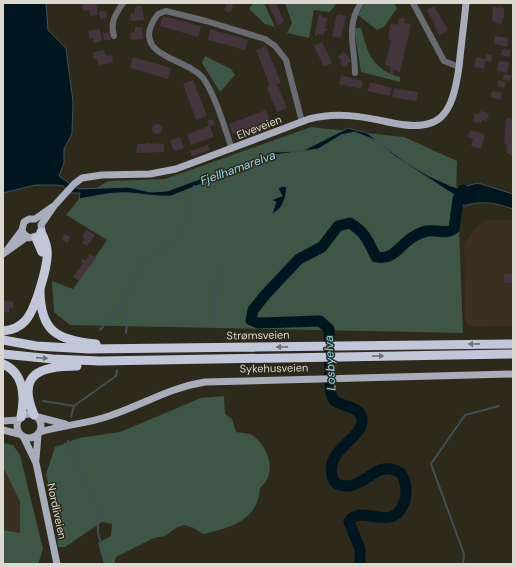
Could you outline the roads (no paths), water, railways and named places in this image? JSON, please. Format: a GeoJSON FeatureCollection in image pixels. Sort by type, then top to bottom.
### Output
{"type":"FeatureCollection","features":[{"type":"Feature","properties":{"kind":"highway"},"geometry":{"type":"LineString","coordinates":[[3,331],[13,329],[26,321],[32,311],[40,289],[45,263],[36,233]]}},
{"type":"Feature","properties":{"kind":"highway"},"geometry":{"type":"LineString","coordinates":[[40,289],[40,306],[45,321],[56,334],[72,340],[101,345],[245,347]]}},
{"type":"Feature","properties":{"kind":"highway","name":"Strømsveien"},"geometry":{"type":"LineString","coordinates":[[3,340],[36,346],[89,349],[513,344]]}},
{"type":"Feature","properties":{"kind":"highway"},"geometry":{"type":"LineString","coordinates":[[3,354],[53,359],[100,361],[513,354]]}},
{"type":"Feature","properties":{"kind":"highway"},"geometry":{"type":"LineString","coordinates":[[36,416],[29,397],[30,384],[37,373],[51,367],[218,364],[282,358]]}},
{"type":"Feature","properties":{"kind":"highway"},"geometry":{"type":"LineString","coordinates":[[3,364],[15,373],[20,382],[23,397],[19,419]]}},
{"type":"Feature","properties":{"kind":"main road"},"geometry":{"type":"LineString","coordinates":[[458,67],[466,3]]}},
{"type":"Feature","properties":{"kind":"main road","name":"Elveveien"},"geometry":{"type":"LineString","coordinates":[[54,206],[80,179],[90,176],[142,175],[170,171],[302,122],[325,116],[351,115],[405,125],[421,126],[437,120],[449,108],[454,94],[458,67]]}},
{"type":"Feature","properties":{"kind":"main road"},"geometry":{"type":"LineString","coordinates":[[5,252],[22,230],[24,222],[29,218],[35,218],[54,206]]}},
{"type":"Feature","properties":{"kind":"main road"},"geometry":{"type":"LineString","coordinates":[[5,252],[36,233],[54,206]]}},
{"type":"Feature","properties":{"kind":"main road"},"geometry":{"type":"LineString","coordinates":[[35,218],[36,233]]}},
{"type":"Feature","properties":{"kind":"main road"},"geometry":{"type":"LineString","coordinates":[[22,230],[36,233]]}},
{"type":"Feature","properties":{"kind":"main road","name":"Sykehusveien"},"geometry":{"type":"LineString","coordinates":[[39,434],[66,425],[102,419],[166,392],[196,384],[223,381],[513,374]]}},
{"type":"Feature","properties":{"kind":"main road"},"geometry":{"type":"LineString","coordinates":[[3,421],[19,419],[27,414],[36,416],[41,423],[39,434],[33,438],[3,430]]}},
{"type":"Feature","properties":{"kind":"main road","name":"Sykehusveien"},"geometry":{"type":"LineString","coordinates":[[36,416],[66,425]]}},
{"type":"Feature","properties":{"kind":"main road"},"geometry":{"type":"LineString","coordinates":[[19,419],[17,428],[21,436]]}},
{"type":"Feature","properties":{"kind":"main road","name":"Nordliveien"},"geometry":{"type":"LineString","coordinates":[[36,463],[39,434]]}},
{"type":"Feature","properties":{"kind":"main road","name":"Nordliveien"},"geometry":{"type":"LineString","coordinates":[[21,436],[36,463],[57,564]]}},
{"type":"Feature","properties":{"kind":"street"},"geometry":{"type":"LineString","coordinates":[[114,36],[112,25],[114,16],[123,3]]}},
{"type":"Feature","properties":{"kind":"street"},"geometry":{"type":"LineString","coordinates":[[355,73],[351,25],[354,14],[361,3]]}},
{"type":"Feature","properties":{"kind":"street"},"geometry":{"type":"LineString","coordinates":[[413,3],[444,61],[458,67]]}},
{"type":"Feature","properties":{"kind":"street"},"geometry":{"type":"LineString","coordinates":[[232,149],[214,99],[203,77],[194,70],[163,54],[155,48],[151,41],[151,29],[158,14],[166,11],[213,23],[265,39],[275,46],[286,60],[302,122]]}},
{"type":"Feature","properties":{"kind":"water","name":"Fjellhamarelva"},"geometry":{"type":"Polygon","coordinates":[[[3,3],[46,3],[48,30],[66,48],[73,102],[72,134],[64,149],[64,163],[59,176],[78,189],[128,187],[150,192],[167,191],[274,152],[302,151],[348,128],[367,133],[405,162],[429,176],[451,186],[458,188],[478,183],[513,194],[513,209],[489,203],[477,203],[464,206],[456,196],[396,157],[377,141],[355,132],[341,135],[318,149],[274,155],[171,196],[116,193],[79,199],[80,193],[71,193],[63,186],[56,185],[35,185],[3,193],[3,3]]]}},
{"type":"Feature","properties":{"kind":"water"},"geometry":{"type":"Polygon","coordinates":[[[284,186],[287,187],[283,203],[276,212],[272,214],[276,202],[271,200],[282,196],[278,188],[284,186]]]}},
{"type":"Feature","properties":{"kind":"waterway"},"geometry":{"type":"LineString","coordinates":[[100,330],[123,303],[142,263],[182,234],[194,186]]}},
{"type":"Feature","properties":{"kind":"waterway","name":"Losbyelva"},"geometry":{"type":"LineString","coordinates":[[360,564],[360,549],[349,522],[355,517],[362,515],[385,518],[393,516],[400,511],[405,500],[406,493],[406,486],[403,476],[401,473],[392,469],[385,469],[379,470],[362,481],[348,486],[335,483],[331,469],[333,460],[357,433],[361,426],[362,419],[361,415],[355,409],[335,401],[332,397],[330,387],[329,329],[320,321],[258,323],[251,320],[253,310],[299,259],[322,247],[338,226],[350,223],[360,230],[376,257],[387,257],[396,252],[408,240],[421,233],[427,231],[447,232],[454,229],[458,199],[463,190]]}},
{"type":"Feature","properties":{"kind":"waterway"},"geometry":{"type":"LineString","coordinates":[[215,322],[216,282],[222,270]]}},
{"type":"Feature","properties":{"kind":"waterway"},"geometry":{"type":"LineString","coordinates":[[123,303],[127,321],[126,333]]}},
{"type":"Feature","properties":{"kind":"waterway"},"geometry":{"type":"LineString","coordinates":[[43,401],[74,406],[116,376],[117,370]]}},
{"type":"Feature","properties":{"kind":"waterway"},"geometry":{"type":"LineString","coordinates":[[71,417],[74,406]]}},
{"type":"Feature","properties":{"kind":"waterway"},"geometry":{"type":"LineString","coordinates":[[463,564],[464,554],[431,464],[465,415],[499,406]]}},
{"type":"Feature","properties":{"kind":"waterway"},"geometry":{"type":"LineString","coordinates":[[68,441],[98,509],[98,533],[106,560]]}}]}
